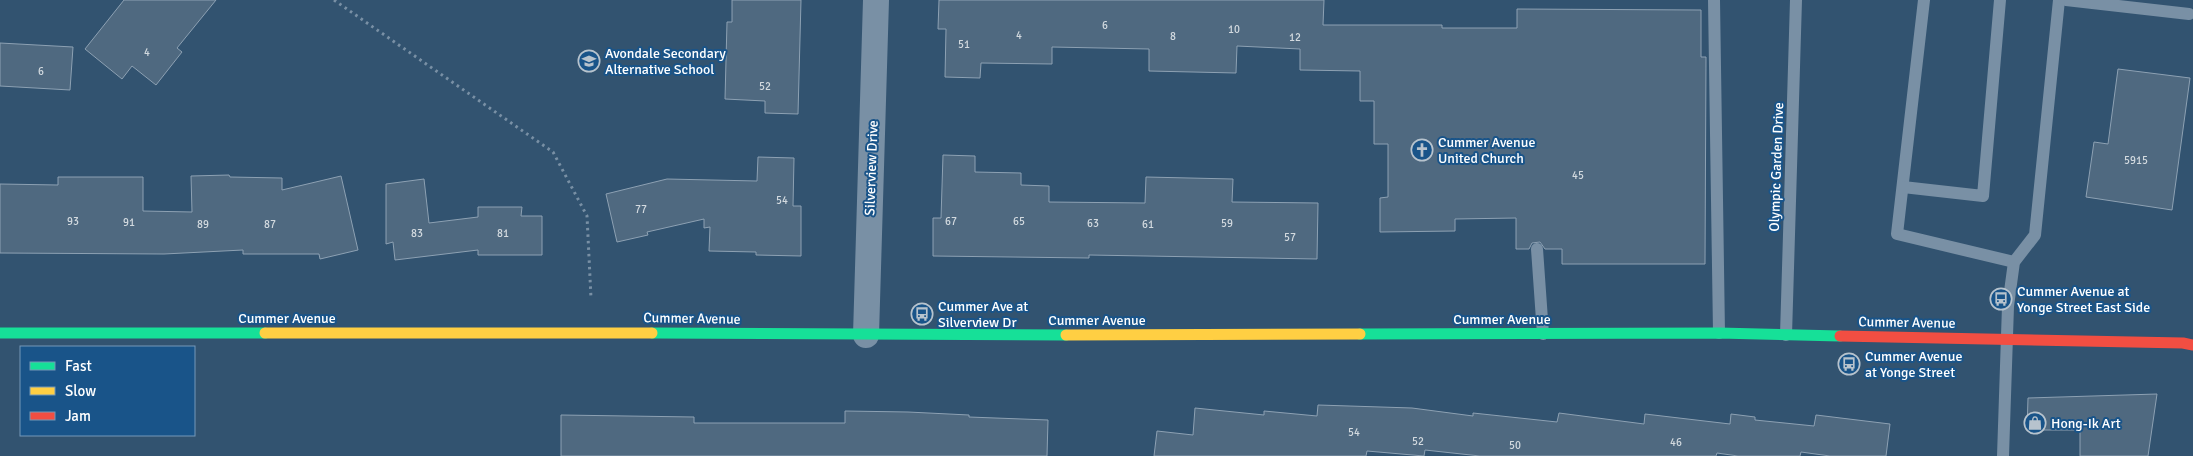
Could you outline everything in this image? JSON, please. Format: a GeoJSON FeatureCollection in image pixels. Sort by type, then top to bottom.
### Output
{"type":"FeatureCollection","features":[{"type":"Feature","properties":{"kind":"street","name":"Silverview Drive"},"geometry":{"type":"LineString","coordinates":[[866,336],[876,0]]}},
{"type":"Feature","properties":{"kind":"street","name":"Cummer Avenue"},"geometry":{"type":"LineString","coordinates":[[0,333],[605,332],[866,336],[1719,333],[2183,343],[2193,345]]}},
{"type":"Feature","properties":{"kind":"lane"},"geometry":{"type":"LineString","coordinates":[[1714,0],[1719,333]]}},
{"type":"Feature","properties":{"kind":"lane","name":"Olympic Garden Drive"},"geometry":{"type":"LineString","coordinates":[[1786,334],[1796,0]]}},
{"type":"Feature","properties":{"kind":"lane"},"geometry":{"type":"LineString","coordinates":[[1924,0],[1897,234],[2014,262]]}},
{"type":"Feature","properties":{"kind":"lane"},"geometry":{"type":"LineString","coordinates":[[1903,187],[1984,196],[2000,0]]}},
{"type":"Feature","properties":{"kind":"lane"},"geometry":{"type":"LineString","coordinates":[[2003,456],[2008,306],[2014,262],[2034,235],[2059,0]]}},
{"type":"Feature","properties":{"kind":"lane"},"geometry":{"type":"LineString","coordinates":[[2066,0],[2189,14]]}},
{"type":"Feature","properties":{"kind":"lane"},"geometry":{"type":"LineString","coordinates":[[1537,249],[1543,334]]}},
{"type":"Feature","properties":{"kind":"path"},"geometry":{"type":"LineString","coordinates":[[334,0],[553,152],[588,216],[592,298]]}},
{"type":"Feature","properties":{"kind":"building"},"geometry":{"type":"Polygon","coordinates":[[[124,0],[216,0],[177,48],[182,52],[156,85],[132,66],[122,79],[85,49],[124,0]]]}},
{"type":"Feature","properties":{"kind":"building"},"geometry":{"type":"Polygon","coordinates":[[[732,0],[801,0],[798,114],[765,113],[765,101],[725,99],[727,22],[732,22],[732,0]]]}},
{"type":"Feature","properties":{"kind":"building"},"geometry":{"type":"Polygon","coordinates":[[[939,0],[1324,0],[1323,25],[1442,25],[1442,28],[1517,28],[1517,9],[1701,10],[1701,57],[1706,57],[1705,264],[1562,264],[1562,249],[1545,249],[1540,242],[1532,243],[1529,249],[1516,249],[1516,218],[1455,219],[1455,231],[1380,232],[1380,198],[1388,197],[1388,144],[1374,144],[1374,101],[1360,101],[1360,71],[1300,70],[1300,49],[1237,46],[1236,73],[1149,71],[1149,49],[1052,47],[1052,64],[981,63],[980,78],[945,77],[946,29],[938,29],[939,0]]]}},
{"type":"Feature","properties":{"kind":"building"},"geometry":{"type":"Polygon","coordinates":[[[0,43],[73,47],[70,90],[0,86],[0,43]]]}},
{"type":"Feature","properties":{"kind":"building"},"geometry":{"type":"Polygon","coordinates":[[[2118,69],[2190,78],[2172,210],[2086,197],[2094,142],[2108,144],[2118,69]]]}},
{"type":"Feature","properties":{"kind":"building"},"geometry":{"type":"Polygon","coordinates":[[[943,155],[975,156],[975,172],[1021,173],[1021,185],[1049,186],[1049,202],[1145,203],[1146,177],[1233,179],[1232,202],[1318,203],[1317,259],[1089,255],[1089,258],[933,256],[933,218],[941,218],[943,155]]]}},
{"type":"Feature","properties":{"kind":"building"},"geometry":{"type":"Polygon","coordinates":[[[758,157],[794,158],[793,206],[801,206],[801,256],[756,255],[756,252],[709,251],[710,227],[704,228],[704,219],[647,232],[648,235],[617,242],[606,194],[667,179],[757,181],[758,157]]]}},
{"type":"Feature","properties":{"kind":"building"},"geometry":{"type":"Polygon","coordinates":[[[229,175],[230,177],[282,178],[282,190],[341,176],[358,250],[320,259],[319,254],[243,254],[243,250],[164,254],[0,253],[0,184],[58,185],[58,177],[143,177],[143,211],[192,212],[191,176],[229,175]]]}},
{"type":"Feature","properties":{"kind":"building"},"geometry":{"type":"Polygon","coordinates":[[[424,179],[429,223],[478,217],[478,207],[522,207],[521,216],[542,216],[542,255],[478,255],[478,250],[395,260],[393,242],[386,244],[386,184],[424,179]]]}},
{"type":"Feature","properties":{"kind":"building"},"geometry":{"type":"Polygon","coordinates":[[[2157,394],[2148,456],[2080,456],[2080,430],[2027,430],[2028,398],[2157,394]]]}},
{"type":"Feature","properties":{"kind":"building"},"geometry":{"type":"Polygon","coordinates":[[[1318,405],[1412,408],[1473,416],[1473,413],[1557,422],[1559,413],[1644,424],[1645,414],[1730,424],[1731,414],[1755,417],[1755,420],[1814,426],[1816,415],[1890,424],[1886,456],[1830,456],[1801,452],[1800,456],[1738,456],[1717,453],[1716,456],[1480,456],[1425,450],[1424,456],[1367,451],[1366,456],[1154,456],[1157,431],[1193,435],[1195,408],[1264,415],[1264,411],[1317,416],[1318,405]]]}},
{"type":"Feature","properties":{"kind":"building"},"geometry":{"type":"Polygon","coordinates":[[[845,411],[908,412],[969,415],[969,417],[1048,420],[1047,456],[561,456],[561,415],[694,417],[694,423],[845,423],[845,411]]]}},
{"type":"Feature","properties":{"kind":"traffic: fast"},"geometry":{"type":"LineString","coordinates":[[0,333],[265,333]]}},
{"type":"Feature","properties":{"kind":"traffic: fast"},"geometry":{"type":"LineString","coordinates":[[652,333],[1066,335]]}},
{"type":"Feature","properties":{"kind":"traffic: fast"},"geometry":{"type":"LineString","coordinates":[[1360,334],[1719,333],[1840,336]]}},
{"type":"Feature","properties":{"kind":"traffic: slow"},"geometry":{"type":"LineString","coordinates":[[265,333],[652,333]]}},
{"type":"Feature","properties":{"kind":"traffic: slow"},"geometry":{"type":"LineString","coordinates":[[1066,335],[1360,334]]}},
{"type":"Feature","properties":{"kind":"traffic: jam"},"geometry":{"type":"LineString","coordinates":[[1840,336],[2183,343],[2193,345]]}},
{"type":"Feature","properties":{"kind":"place","name":"Avondale Secondary Alternative School"},"geometry":{"type":"Point","coordinates":[589,61]}},
{"type":"Feature","properties":{"kind":"place","name":"Cummer Avenue United Church"},"geometry":{"type":"Point","coordinates":[1422,150]}},
{"type":"Feature","properties":{"kind":"place","name":"Cummer Avenue at Yonge Street East Side"},"geometry":{"type":"Point","coordinates":[2001,299]}},
{"type":"Feature","properties":{"kind":"place","name":"Cummer Ave at Silverview Dr"},"geometry":{"type":"Point","coordinates":[922,314]}},
{"type":"Feature","properties":{"kind":"place","name":"Cummer Avenue at Yonge Street"},"geometry":{"type":"Point","coordinates":[1849,364]}},
{"type":"Feature","properties":{"kind":"place","name":"Hong-Ik Art"},"geometry":{"type":"Point","coordinates":[2035,423]}}]}
